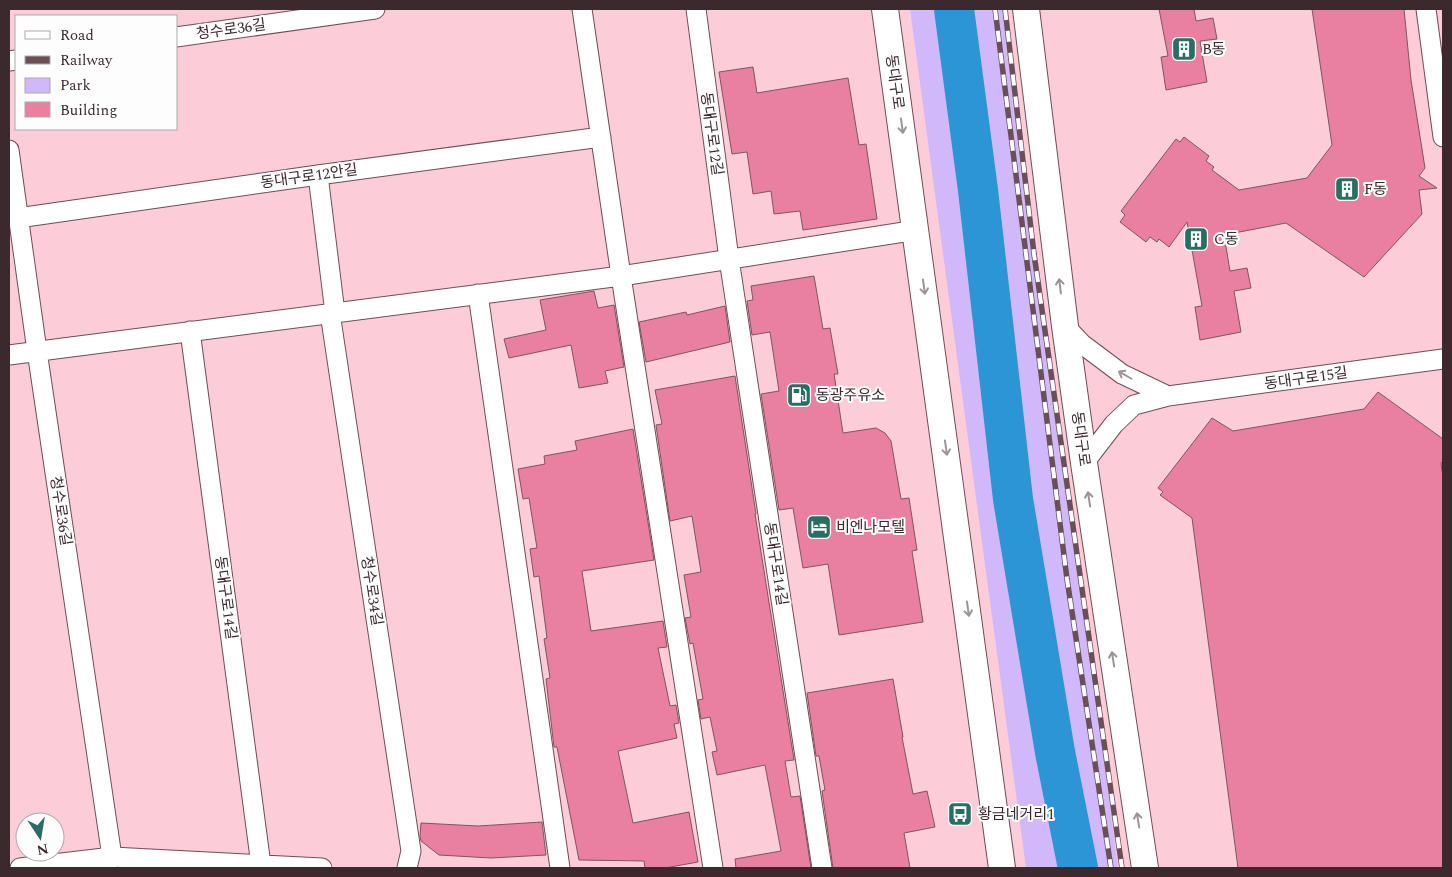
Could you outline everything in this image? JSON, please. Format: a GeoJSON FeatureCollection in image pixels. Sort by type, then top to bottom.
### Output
{"type":"FeatureCollection","features":[{"type":"Feature","properties":{"kind":"main road","name":"동대구로"},"geometry":{"type":"LineString","coordinates":[[885,9],[917,230],[1002,868]]}},
{"type":"Feature","properties":{"kind":"main road","name":"동대구로"},"geometry":{"type":"LineString","coordinates":[[1026,9],[1065,326],[1145,868]]}},
{"type":"Feature","properties":{"kind":"street","name":"청수로36길"},"geometry":{"type":"LineString","coordinates":[[178,37],[375,9]]}},
{"type":"Feature","properties":{"kind":"street"},"geometry":{"type":"LineString","coordinates":[[582,9],[621,276],[713,868]]}},
{"type":"Feature","properties":{"kind":"street","name":"동대구로12길"},"geometry":{"type":"LineString","coordinates":[[696,9],[729,259]]}},
{"type":"Feature","properties":{"kind":"street"},"geometry":{"type":"LineString","coordinates":[[1426,9],[1443,137]]}},
{"type":"Feature","properties":{"kind":"street","name":"동대구로12안길"},"geometry":{"type":"LineString","coordinates":[[18,218],[601,137]]}},
{"type":"Feature","properties":{"kind":"street","name":"청수로36길"},"geometry":{"type":"LineString","coordinates":[[9,150],[108,863]]}},
{"type":"Feature","properties":{"kind":"street"},"geometry":{"type":"LineString","coordinates":[[318,175],[333,313]]}},
{"type":"Feature","properties":{"kind":"street"},"geometry":{"type":"LineString","coordinates":[[9,355],[621,276],[917,230]]}},
{"type":"Feature","properties":{"kind":"street","name":"동대구로14길"},"geometry":{"type":"LineString","coordinates":[[729,259],[822,868]]}},
{"type":"Feature","properties":{"kind":"street"},"geometry":{"type":"LineString","coordinates":[[478,294],[560,868]]}},
{"type":"Feature","properties":{"kind":"street","name":"청수로34길"},"geometry":{"type":"LineString","coordinates":[[333,313],[411,851],[407,868]]}},
{"type":"Feature","properties":{"kind":"street"},"geometry":{"type":"LineString","coordinates":[[1065,326],[1082,344],[1122,374],[1168,396]]}},
{"type":"Feature","properties":{"kind":"street","name":"동대구로14길"},"geometry":{"type":"LineString","coordinates":[[190,331],[262,865]]}},
{"type":"Feature","properties":{"kind":"street","name":"동대구로15길"},"geometry":{"type":"LineString","coordinates":[[1084,463],[1114,424],[1134,405],[1168,396],[1443,359]]}},
{"type":"Feature","properties":{"kind":"street"},"geometry":{"type":"LineString","coordinates":[[20,868],[108,863],[262,865],[322,868]]}},
{"type":"Feature","properties":{"kind":"green space"},"geometry":{"type":"Polygon","coordinates":[[[910,9],[1003,9],[1058,406],[1118,868],[1026,868],[910,9]]]}},
{"type":"Feature","properties":{"kind":"building","name":"B동"},"geometry":{"type":"Polygon","coordinates":[[[1159,9],[1194,9],[1196,21],[1213,18],[1217,39],[1200,41],[1207,82],[1166,90],[1161,57],[1168,56],[1159,9]]]}},
{"type":"Feature","properties":{"kind":"building"},"geometry":{"type":"Polygon","coordinates":[[[1312,9],[1404,9],[1411,80],[1425,168],[1419,176],[1437,188],[1419,190],[1422,214],[1364,277],[1286,223],[1224,235],[1230,271],[1247,268],[1251,288],[1234,291],[1241,332],[1200,340],[1195,307],[1202,306],[1187,222],[1169,247],[1159,239],[1157,242],[1150,237],[1146,242],[1120,222],[1125,215],[1121,211],[1176,139],[1180,142],[1184,137],[1209,156],[1206,161],[1214,167],[1212,170],[1239,190],[1307,178],[1332,145],[1312,9]]]}},
{"type":"Feature","properties":{"kind":"building"},"geometry":{"type":"Polygon","coordinates":[[[753,67],[757,93],[848,78],[859,145],[866,144],[877,219],[803,230],[800,211],[774,214],[771,191],[753,194],[747,152],[732,154],[719,72],[753,67]]]}},
{"type":"Feature","properties":{"kind":"building"},"geometry":{"type":"Polygon","coordinates":[[[814,276],[823,329],[830,328],[838,374],[834,374],[843,433],[876,428],[885,433],[891,441],[901,499],[909,498],[917,550],[912,551],[923,622],[839,635],[828,564],[803,568],[793,508],[779,510],[761,394],[779,391],[770,332],[752,335],[747,301],[753,300],[751,286],[814,276]]]}},
{"type":"Feature","properties":{"kind":"building"},"geometry":{"type":"Polygon","coordinates":[[[594,291],[598,308],[614,305],[624,367],[605,371],[608,383],[579,388],[571,345],[509,358],[504,339],[546,330],[540,300],[594,291]]]}},
{"type":"Feature","properties":{"kind":"building"},"geometry":{"type":"Polygon","coordinates":[[[725,306],[730,342],[646,362],[639,322],[686,312],[687,315],[725,306]]]}},
{"type":"Feature","properties":{"kind":"building"},"geometry":{"type":"Polygon","coordinates":[[[735,376],[794,760],[785,761],[791,797],[800,796],[811,868],[736,868],[735,859],[781,851],[765,765],[717,775],[712,752],[717,751],[710,717],[701,719],[698,700],[703,699],[693,643],[690,644],[685,618],[691,617],[684,575],[701,572],[692,516],[670,521],[656,425],[662,424],[655,390],[735,376]]]}},
{"type":"Feature","properties":{"kind":"building"},"geometry":{"type":"Polygon","coordinates":[[[1378,392],[1443,439],[1443,461],[1441,463],[1443,477],[1443,868],[1238,868],[1192,518],[1160,495],[1163,492],[1158,488],[1212,418],[1233,431],[1364,409],[1378,392]]]}},
{"type":"Feature","properties":{"kind":"building"},"geometry":{"type":"Polygon","coordinates":[[[633,429],[654,560],[582,571],[591,631],[663,621],[667,647],[658,648],[670,706],[676,705],[679,723],[674,724],[677,738],[618,751],[633,823],[689,812],[698,862],[665,868],[645,868],[644,861],[579,860],[557,747],[554,747],[546,679],[550,678],[544,639],[547,638],[539,576],[534,577],[530,549],[537,548],[529,498],[523,499],[518,469],[545,464],[544,456],[577,450],[575,441],[633,429]]]}},
{"type":"Feature","properties":{"kind":"building"},"geometry":{"type":"Polygon","coordinates":[[[893,679],[913,794],[927,791],[935,827],[904,833],[910,868],[833,868],[822,791],[825,790],[819,756],[816,756],[807,693],[893,679]]]}},
{"type":"Feature","properties":{"kind":"building"},"geometry":{"type":"Polygon","coordinates":[[[542,822],[546,855],[491,858],[439,855],[421,841],[420,836],[421,823],[478,826],[542,822]]]}},
{"type":"Feature","properties":{"kind":"waterway"},"geometry":{"type":"LineString","coordinates":[[954,9],[978,190],[1013,499],[1055,752],[1078,868]]}},
{"type":"Feature","properties":{"kind":"railway"},"geometry":{"type":"LineString","coordinates":[[995,9],[1067,579],[1111,868]]}},
{"type":"Feature","properties":{"kind":"railway"},"geometry":{"type":"LineString","coordinates":[[1005,9],[1034,254],[1122,868]]}},
{"type":"Feature","properties":{"kind":"place","name":"B동"},"geometry":{"type":"Point","coordinates":[1184,49]}},
{"type":"Feature","properties":{"kind":"place","name":"F동"},"geometry":{"type":"Point","coordinates":[1347,189]}},
{"type":"Feature","properties":{"kind":"place","name":"C동"},"geometry":{"type":"Point","coordinates":[1196,239]}},
{"type":"Feature","properties":{"kind":"place","name":"동광주유소"},"geometry":{"type":"Point","coordinates":[799,395]}},
{"type":"Feature","properties":{"kind":"place","name":"비엔나모텔"},"geometry":{"type":"Point","coordinates":[819,527]}},
{"type":"Feature","properties":{"kind":"place","name":"황금네거리1"},"geometry":{"type":"Point","coordinates":[960,814]}}]}
